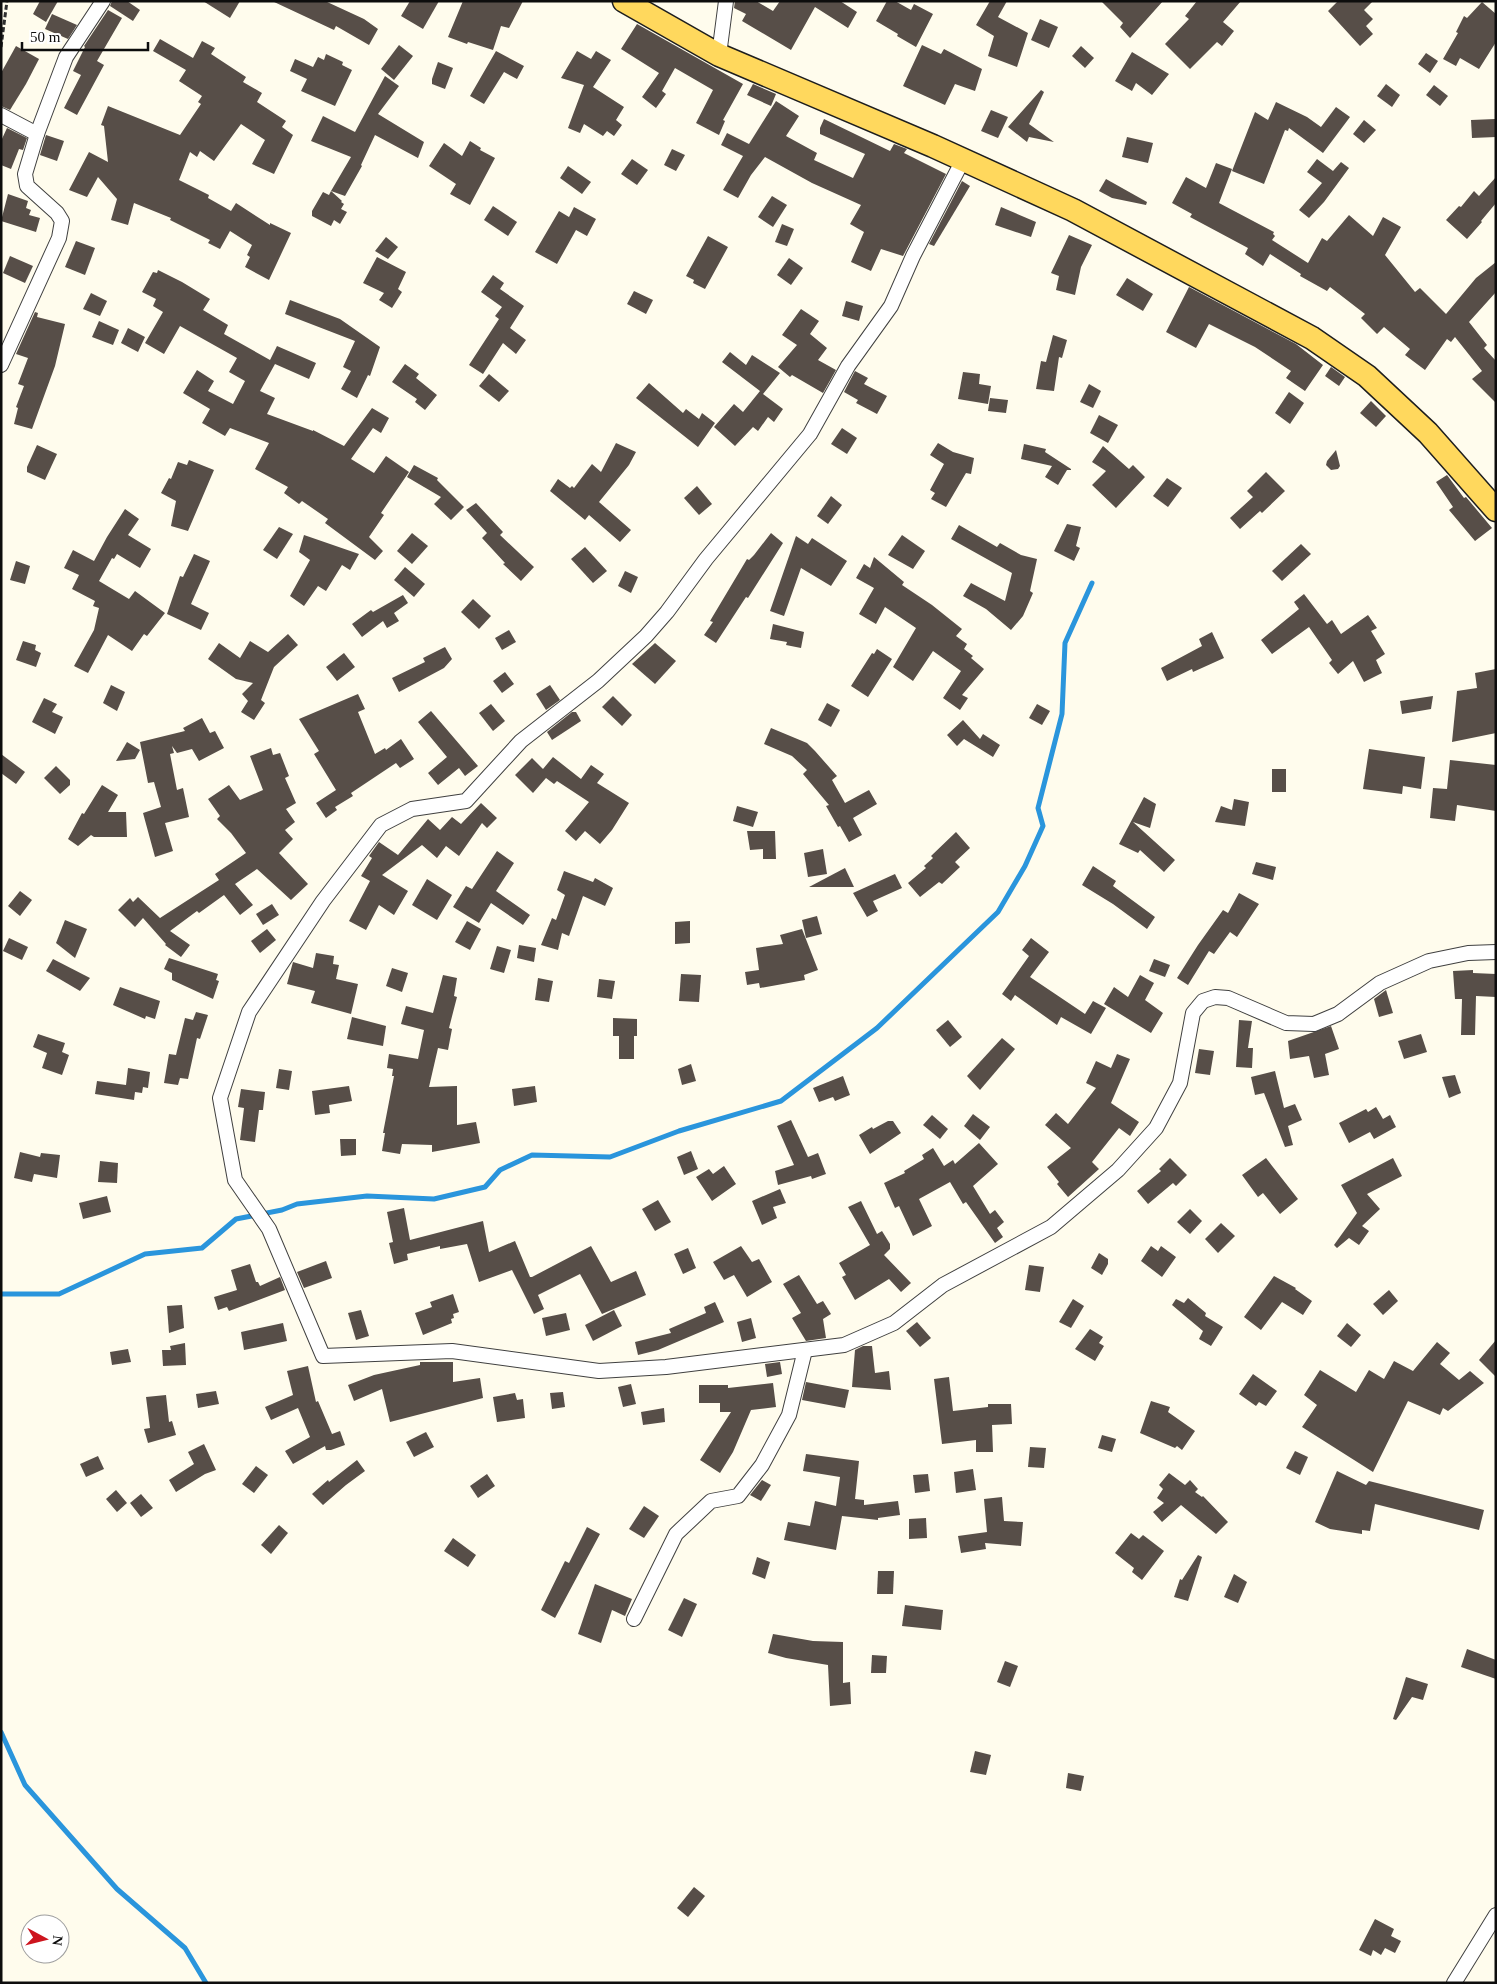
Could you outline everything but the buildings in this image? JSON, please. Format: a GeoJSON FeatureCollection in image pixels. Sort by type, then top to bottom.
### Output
{"type":"FeatureCollection","features":[{"type":"Feature","properties":{"kind":"main road"},"geometry":{"type":"LineString","coordinates":[[624,1],[719,55],[963,160],[1073,210],[1312,338],[1367,376],[1428,433],[1496,510]]}},
{"type":"Feature","properties":{"kind":"street"},"geometry":{"type":"LineString","coordinates":[[1,365],[59,238],[62,221],[57,213],[27,186],[25,174],[37,134],[66,57],[102,1]]}},
{"type":"Feature","properties":{"kind":"street"},"geometry":{"type":"LineString","coordinates":[[719,55],[726,1]]}},
{"type":"Feature","properties":{"kind":"street"},"geometry":{"type":"LineString","coordinates":[[1,115],[37,134]]}},
{"type":"Feature","properties":{"kind":"street"},"geometry":{"type":"LineString","coordinates":[[963,160],[913,256],[891,306],[848,366],[810,434],[706,559],[667,612],[646,636],[598,681],[521,741],[466,801],[412,809],[381,825],[323,901],[249,1012],[220,1098],[234,1180],[270,1229],[323,1356],[452,1351],[599,1371],[666,1368],[844,1345],[894,1323],[943,1285],[1051,1227],[1118,1170],[1156,1128],[1180,1083],[1193,1013],[1203,1001],[1214,997],[1228,998],[1286,1023],[1314,1024],[1338,1014],[1380,983],[1429,961],[1468,953],[1496,952]]}},
{"type":"Feature","properties":{"kind":"street"},"geometry":{"type":"LineString","coordinates":[[634,1619],[676,1534],[710,1501],[738,1496],[762,1465],[789,1415],[805,1350]]}},
{"type":"Feature","properties":{"kind":"street"},"geometry":{"type":"LineString","coordinates":[[1454,1983],[1496,1915]]}},
{"type":"Feature","properties":{"kind":"path"},"geometry":{"type":"LineString","coordinates":[[1,47],[7,1]]}},
{"type":"Feature","properties":{"kind":"waterway"},"geometry":{"type":"LineString","coordinates":[[1,1294],[59,1294],[145,1254],[202,1248],[236,1219],[282,1210],[297,1204],[367,1196],[434,1199],[485,1187],[500,1170],[532,1155],[610,1157],[679,1131],[781,1101],[877,1028],[998,912],[1025,866],[1043,826],[1038,808],[1062,714],[1065,643],[1092,583]]}},
{"type":"Feature","properties":{"kind":"waterway"},"geometry":{"type":"LineString","coordinates":[[1,1732],[25,1785],[117,1889],[185,1948],[206,1983]]}}]}
